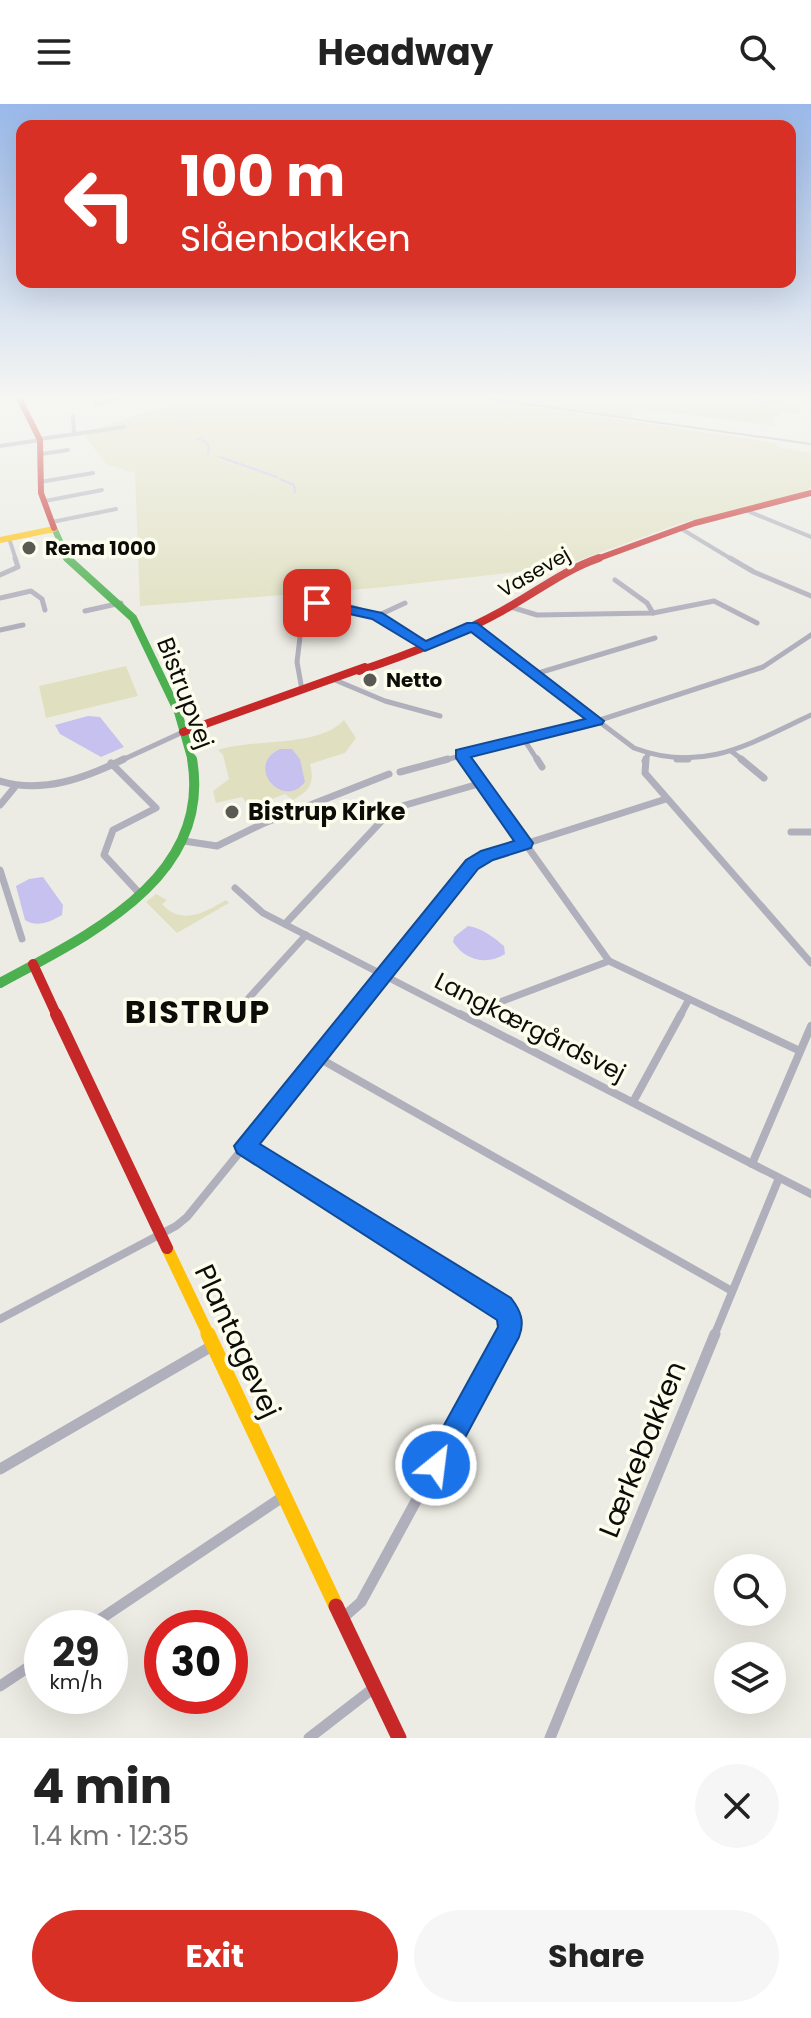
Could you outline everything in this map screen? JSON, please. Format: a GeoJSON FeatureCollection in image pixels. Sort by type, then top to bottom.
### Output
{"type":"FeatureCollection","features":[{"type":"Feature","properties":{"kind":"street","name":"Bistrupvej"},"geometry":{"type":"LineString","coordinates":[[0,983],[110,920],[141,895],[184,841],[194,815],[195,775],[183,732],[133,618],[121,603],[68,561],[45,501],[40,474]]}},
{"type":"Feature","properties":{"kind":"street"},"geometry":{"type":"LineString","coordinates":[[40,482],[86,474]]}},
{"type":"Feature","properties":{"kind":"street"},"geometry":{"type":"LineString","coordinates":[[45,501],[102,490]]}},
{"type":"Feature","properties":{"kind":"street","name":"Vasevej"},"geometry":{"type":"LineString","coordinates":[[183,732],[421,648],[511,607],[564,571],[680,528],[809,496]]}},
{"type":"Feature","properties":{"kind":"street"},"geometry":{"type":"LineString","coordinates":[[0,575],[18,567],[4,539],[116,509]]}},
{"type":"Feature","properties":{"kind":"street"},"geometry":{"type":"LineString","coordinates":[[745,510],[811,537]]}},
{"type":"Feature","properties":{"kind":"street"},"geometry":{"type":"LineString","coordinates":[[680,528],[754,572],[811,596]]}},
{"type":"Feature","properties":{"kind":"street"},"geometry":{"type":"LineString","coordinates":[[615,580],[647,603],[653,613]]}},
{"type":"Feature","properties":{"kind":"street"},"geometry":{"type":"LineString","coordinates":[[0,598],[31,591],[42,599],[45,610]]}},
{"type":"Feature","properties":{"kind":"street"},"geometry":{"type":"LineString","coordinates":[[511,607],[537,615],[653,613],[714,601],[757,623]]}},
{"type":"Feature","properties":{"kind":"street"},"geometry":{"type":"LineString","coordinates":[[89,621],[84,609],[121,603]]}},
{"type":"Feature","properties":{"kind":"street"},"geometry":{"type":"LineString","coordinates":[[302,690],[295,666],[304,609],[312,604],[324,603],[377,616],[421,648]]}},
{"type":"Feature","properties":{"kind":"street"},"geometry":{"type":"LineString","coordinates":[[377,616],[405,603]]}},
{"type":"Feature","properties":{"kind":"street"},"geometry":{"type":"LineString","coordinates":[[0,630],[23,625]]}},
{"type":"Feature","properties":{"kind":"street"},"geometry":{"type":"LineString","coordinates":[[472,626],[597,721],[648,755],[664,760],[695,762],[731,751],[811,715]]}},
{"type":"Feature","properties":{"kind":"street"},"geometry":{"type":"LineString","coordinates":[[400,772],[597,721],[763,667],[811,635]]}},
{"type":"Feature","properties":{"kind":"street"},"geometry":{"type":"LineString","coordinates":[[535,674],[655,638]]}},
{"type":"Feature","properties":{"kind":"street"},"geometry":{"type":"LineString","coordinates":[[335,680],[348,688],[440,716]]}},
{"type":"Feature","properties":{"kind":"street"},"geometry":{"type":"LineString","coordinates":[[0,781],[14,788],[44,787],[183,732]]}},
{"type":"Feature","properties":{"kind":"street"},"geometry":{"type":"LineString","coordinates":[[523,738],[542,767]]}},
{"type":"Feature","properties":{"kind":"street"},"geometry":{"type":"LineString","coordinates":[[731,751],[764,778]]}},
{"type":"Feature","properties":{"kind":"street"},"geometry":{"type":"LineString","coordinates":[[461,754],[609,961],[800,1051]]}},
{"type":"Feature","properties":{"kind":"street"},"geometry":{"type":"LineString","coordinates":[[648,755],[643,764],[645,773],[811,963]]}},
{"type":"Feature","properties":{"kind":"street"},"geometry":{"type":"LineString","coordinates":[[111,763],[156,808],[113,830],[104,855],[141,895]]}},
{"type":"Feature","properties":{"kind":"street"},"geometry":{"type":"LineString","coordinates":[[184,841],[217,846],[262,824],[389,774]]}},
{"type":"Feature","properties":{"kind":"street"},"geometry":{"type":"LineString","coordinates":[[285,924],[388,814],[402,806],[482,783]]}},
{"type":"Feature","properties":{"kind":"street"},"geometry":{"type":"LineString","coordinates":[[0,805],[14,788]]}},
{"type":"Feature","properties":{"kind":"street"},"geometry":{"type":"LineString","coordinates":[[0,1319],[187,1217],[472,865],[487,856],[525,843],[666,799]]}},
{"type":"Feature","properties":{"kind":"street"},"geometry":{"type":"LineString","coordinates":[[791,832],[811,832]]}},
{"type":"Feature","properties":{"kind":"street"},"geometry":{"type":"LineString","coordinates":[[0,870],[4,894],[22,939]]}},
{"type":"Feature","properties":{"kind":"street","name":"Langkærgårdsvej"},"geometry":{"type":"LineString","coordinates":[[235,888],[263,913],[811,1194]]}},
{"type":"Feature","properties":{"kind":"street"},"geometry":{"type":"LineString","coordinates":[[246,1001],[306,935]]}},
{"type":"Feature","properties":{"kind":"street"},"geometry":{"type":"LineString","coordinates":[[470,1019],[487,1007],[609,961]]}},
{"type":"Feature","properties":{"kind":"street","name":"Plantagevej"},"geometry":{"type":"LineString","coordinates":[[33,964],[399,1738]]}},
{"type":"Feature","properties":{"kind":"street"},"geometry":{"type":"LineString","coordinates":[[633,1102],[689,999]]}},
{"type":"Feature","properties":{"kind":"street"},"geometry":{"type":"LineString","coordinates":[[752,1164],[811,1026]]}},
{"type":"Feature","properties":{"kind":"street"},"geometry":{"type":"LineString","coordinates":[[317,1057],[732,1291]]}},
{"type":"Feature","properties":{"kind":"street"},"geometry":{"type":"LineString","coordinates":[[245,1146],[502,1307],[509,1316],[510,1329],[361,1602],[343,1619]]}},
{"type":"Feature","properties":{"kind":"street","name":"Lærkebakken"},"geometry":{"type":"LineString","coordinates":[[550,1738],[779,1178]]}},
{"type":"Feature","properties":{"kind":"street"},"geometry":{"type":"LineString","coordinates":[[0,1469],[213,1345]]}},
{"type":"Feature","properties":{"kind":"street"},"geometry":{"type":"LineString","coordinates":[[114,1610],[284,1496]]}},
{"type":"Feature","properties":{"kind":"street"},"geometry":{"type":"LineString","coordinates":[[0,1686],[24,1670]]}},
{"type":"Feature","properties":{"kind":"street"},"geometry":{"type":"LineString","coordinates":[[309,1738],[375,1687]]}},
{"type":"Feature","properties":{"kind":"green space"},"geometry":{"type":"Polygon","coordinates":[[[135,474],[811,474],[811,486],[805,493],[681,523],[561,567],[375,588],[140,606],[135,474]]]}},
{"type":"Feature","properties":{"kind":"green space"},"geometry":{"type":"Polygon","coordinates":[[[126,666],[138,696],[46,718],[39,686],[126,666]]]}},
{"type":"Feature","properties":{"kind":"green space"},"geometry":{"type":"Polygon","coordinates":[[[344,720],[356,738],[345,753],[310,764],[311,781],[299,797],[293,800],[285,794],[261,803],[247,804],[242,797],[216,803],[213,791],[229,779],[223,755],[218,750],[319,735],[344,720]]]}},
{"type":"Feature","properties":{"kind":"green space"},"geometry":{"type":"Polygon","coordinates":[[[156,894],[167,900],[162,904],[169,910],[184,916],[200,913],[226,900],[229,903],[177,933],[146,902],[156,894]]]}},
{"type":"Feature","properties":{"kind":"shaded area"},"geometry":{"type":"Polygon","coordinates":[[[88,716],[100,717],[124,747],[101,757],[60,734],[55,725],[88,716]]]}},
{"type":"Feature","properties":{"kind":"shaded area"},"geometry":{"type":"Polygon","coordinates":[[[280,749],[292,749],[300,759],[305,782],[296,790],[277,789],[266,774],[265,765],[270,756],[280,749]]]}},
{"type":"Feature","properties":{"kind":"shaded area"},"geometry":{"type":"Polygon","coordinates":[[[43,877],[63,905],[62,915],[34,924],[25,920],[16,886],[29,879],[43,877]]]}},
{"type":"Feature","properties":{"kind":"shaded area"},"geometry":{"type":"Polygon","coordinates":[[[468,926],[496,939],[504,946],[505,954],[483,960],[464,953],[453,942],[454,937],[468,926]]]}},
{"type":"Feature","properties":{"kind":"waterway"},"geometry":{"type":"LineString","coordinates":[[269,474],[277,477]]}},
{"type":"Feature","properties":{"kind":"waterway"},"geometry":{"type":"LineString","coordinates":[[280,479],[294,485],[295,492]]}},
{"type":"Feature","properties":{"kind":"traffic: fast"},"geometry":{"type":"LineString","coordinates":[[0,983],[101,926],[133,903],[160,876],[181,846],[193,811],[194,772],[190,752],[178,712],[161,674],[133,618],[74,566],[54,528]]}},
{"type":"Feature","properties":{"kind":"traffic: slow"},"geometry":{"type":"LineString","coordinates":[[0,540],[54,529]]}},
{"type":"Feature","properties":{"kind":"traffic: slow"},"geometry":{"type":"LineString","coordinates":[[167,1248],[336,1606]]}},
{"type":"Feature","properties":{"kind":"traffic: jam"},"geometry":{"type":"LineString","coordinates":[[41,474],[41,493],[54,528]]}},
{"type":"Feature","properties":{"kind":"traffic: jam"},"geometry":{"type":"LineString","coordinates":[[359,671],[406,655],[501,612],[576,566],[695,523],[811,493]]}},
{"type":"Feature","properties":{"kind":"traffic: jam"},"geometry":{"type":"LineString","coordinates":[[183,732],[365,667]]}},
{"type":"Feature","properties":{"kind":"traffic: jam"},"geometry":{"type":"LineString","coordinates":[[33,964],[167,1248]]}},
{"type":"Feature","properties":{"kind":"traffic: jam"},"geometry":{"type":"LineString","coordinates":[[336,1606],[399,1738]]}},
{"type":"Feature","properties":{"kind":"place","name":"Rema 1000"},"geometry":{"type":"Point","coordinates":[29,548]}},
{"type":"Feature","properties":{"kind":"place","name":"Netto"},"geometry":{"type":"Point","coordinates":[370,680]}},
{"type":"Feature","properties":{"kind":"place","name":"Bistrup Kirke"},"geometry":{"type":"Point","coordinates":[232,812]}},
{"type":"Feature","properties":{"kind":"district","name":"BISTRUP"},"geometry":{"type":"Point","coordinates":[198,1012]}},
{"type":"Feature","properties":{"kind":"route"},"geometry":{"type":"LineString","coordinates":[[317,603],[377,616],[425,647],[472,626],[597,721],[461,754],[525,843],[487,856],[472,865],[245,1146],[502,1307],[509,1316],[510,1329],[436,1465]]}}]}
